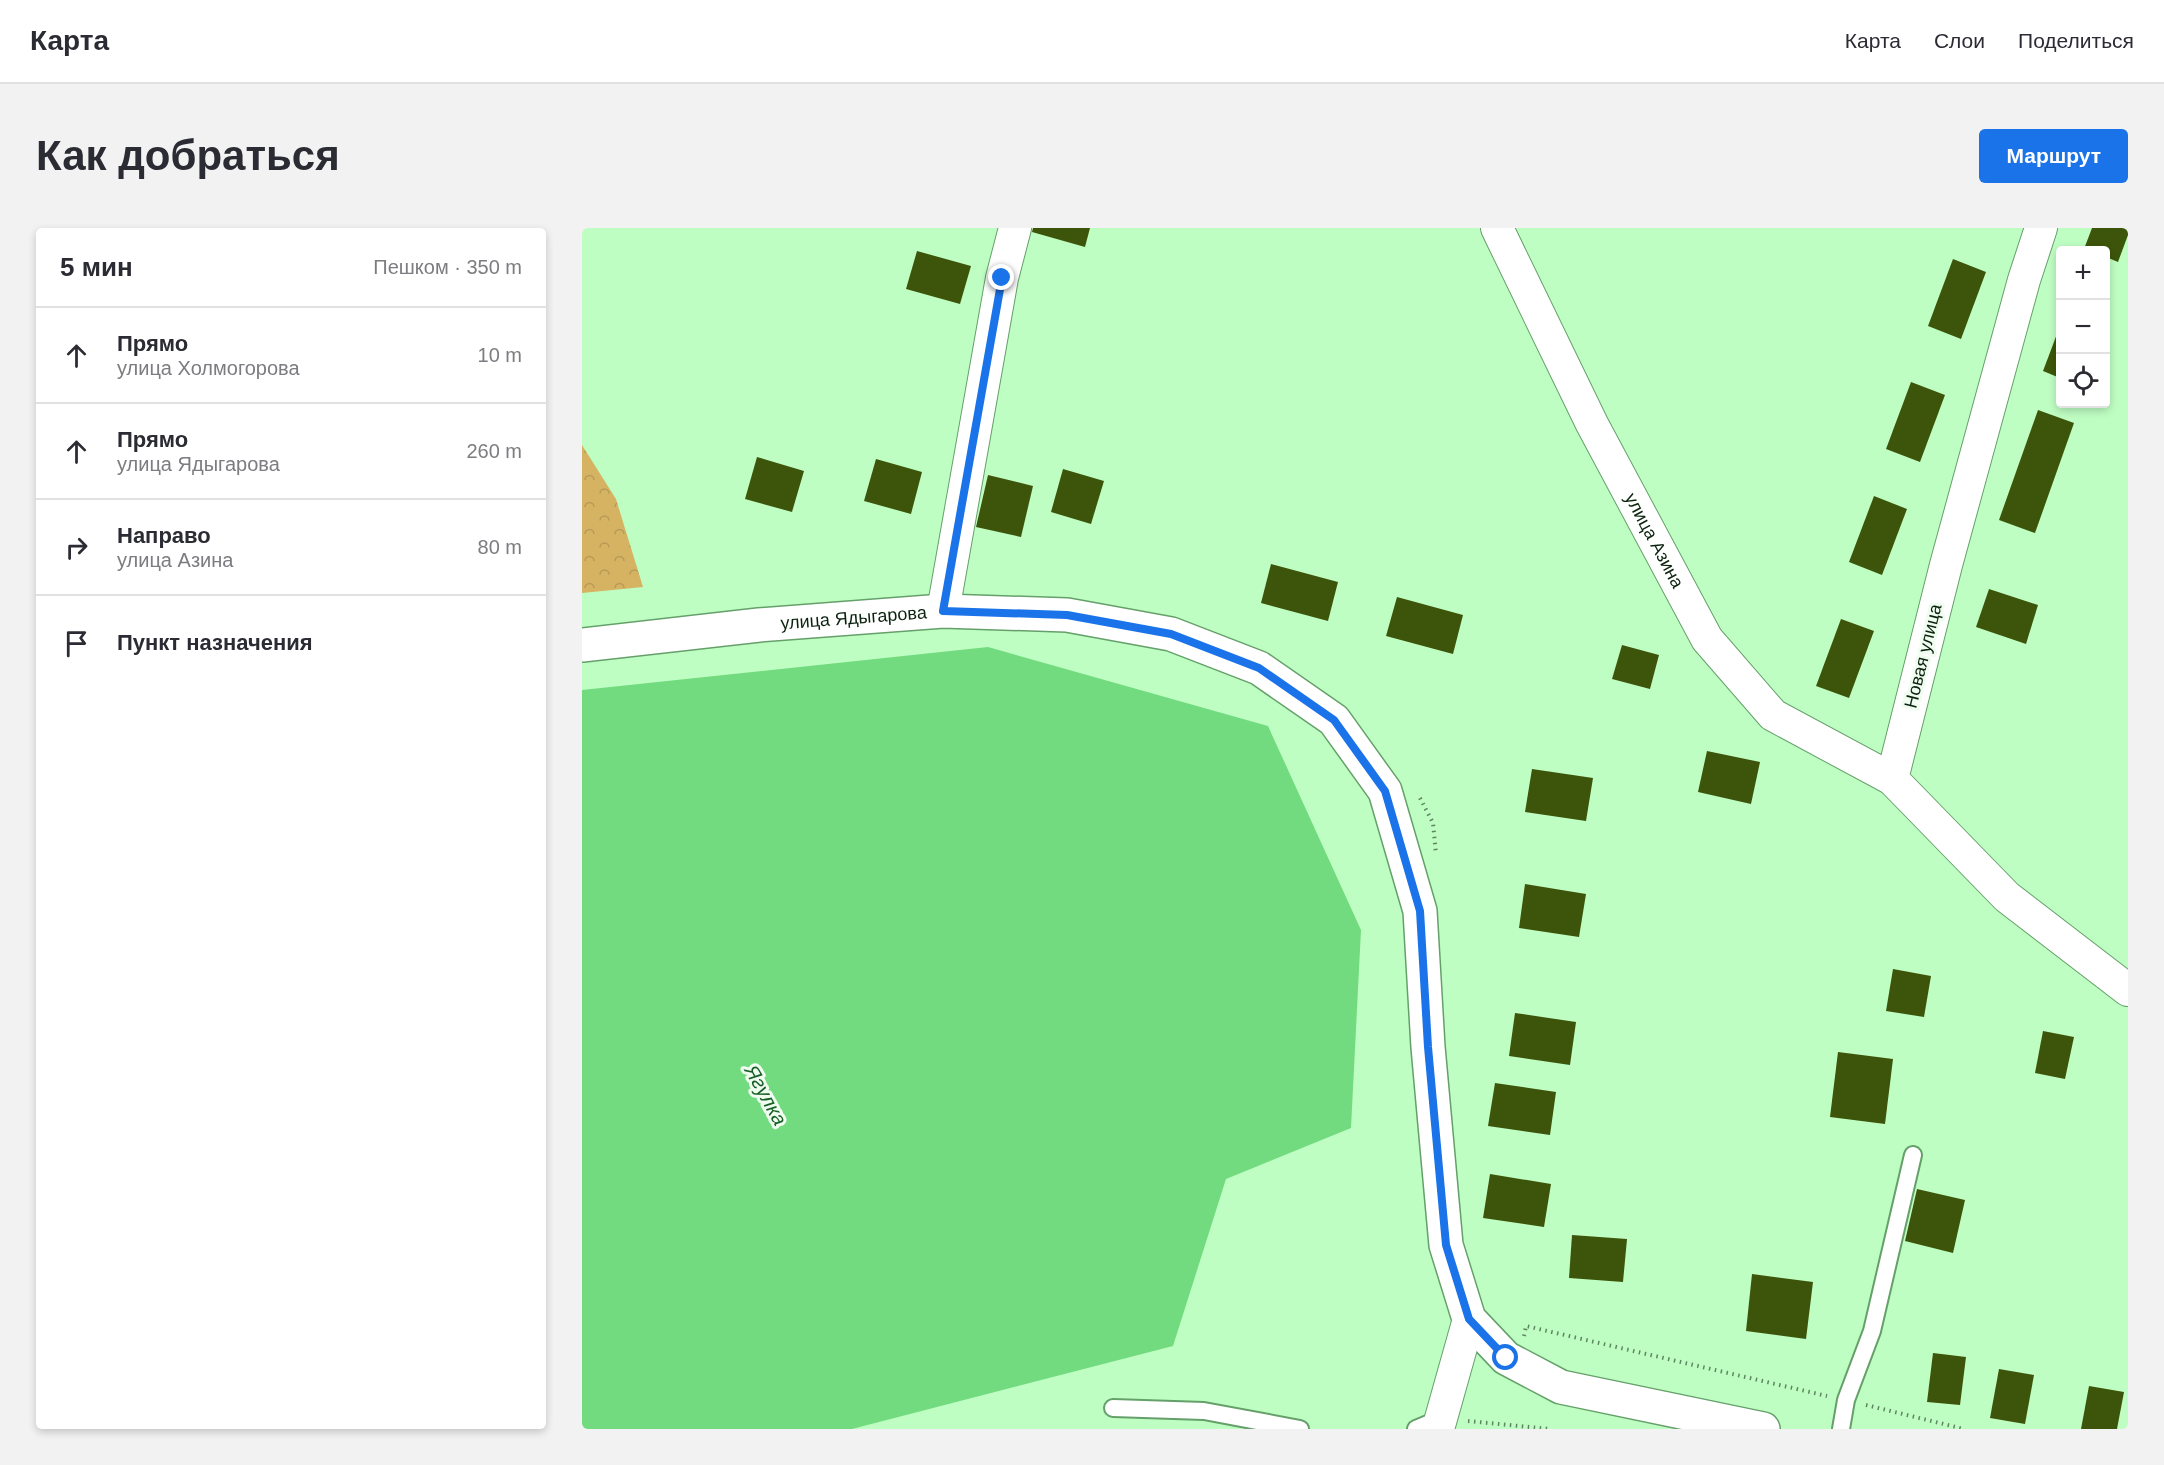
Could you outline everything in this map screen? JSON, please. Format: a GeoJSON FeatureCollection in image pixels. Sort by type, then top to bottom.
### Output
{"type":"FeatureCollection","features":[{"type":"Feature","properties":{"kind":"street"},"geometry":{"type":"LineString","coordinates":[[943,611],[1002,278],[1015,228]]}},
{"type":"Feature","properties":{"kind":"street","name":"улица Азина"},"geometry":{"type":"LineString","coordinates":[[1497,228],[1592,424],[1707,639],[1773,715],[1892,780]]}},
{"type":"Feature","properties":{"kind":"street","name":"Новая улица"},"geometry":{"type":"LineString","coordinates":[[1892,780],[1952,542],[2024,280],[2041,228]]}},
{"type":"Feature","properties":{"kind":"street","name":"улица Ядыгарова"},"geometry":{"type":"LineString","coordinates":[[582,645],[759,625],[943,611],[1067,615],[1171,634],[1259,668],[1334,720],[1385,791],[1420,911],[1428,1047],[1446,1245],[1469,1319]]}},
{"type":"Feature","properties":{"kind":"street"},"geometry":{"type":"LineString","coordinates":[[1892,780],[2007,897],[2128,990]]}},
{"type":"Feature","properties":{"kind":"street"},"geometry":{"type":"LineString","coordinates":[[1431,1426],[1469,1319],[1506,1358],[1561,1387],[1763,1429]]}},
{"type":"Feature","properties":{"kind":"lane"},"geometry":{"type":"LineString","coordinates":[[1841,1429],[1846,1400],[1872,1331],[1913,1155]]}},
{"type":"Feature","properties":{"kind":"lane"},"geometry":{"type":"LineString","coordinates":[[1113,1408],[1204,1412],[1300,1429]]}},
{"type":"Feature","properties":{"kind":"path"},"geometry":{"type":"LineString","coordinates":[[1418,793],[1433,823],[1437,858]]}},
{"type":"Feature","properties":{"kind":"path"},"geometry":{"type":"LineString","coordinates":[[1521,1346],[1526,1326],[1964,1429]]}},
{"type":"Feature","properties":{"kind":"path"},"geometry":{"type":"LineString","coordinates":[[1431,1426],[1550,1429]]}},
{"type":"Feature","properties":{"kind":"green space"},"geometry":{"type":"Polygon","coordinates":[[[582,445],[616,499],[643,587],[582,593],[582,445]]]}},
{"type":"Feature","properties":{"kind":"water","name":"Ягулка"},"geometry":{"type":"Polygon","coordinates":[[[988,647],[1268,726],[1361,930],[1351,1128],[1226,1179],[1173,1346],[852,1429],[582,1429],[582,690],[988,647]]]}},
{"type":"Feature","properties":{"kind":"building"},"geometry":{"type":"Polygon","coordinates":[[[1033,228],[1090,228],[1085,247],[1032,232],[1033,228]]]}},
{"type":"Feature","properties":{"kind":"building"},"geometry":{"type":"Polygon","coordinates":[[[2092,228],[2128,228],[2128,235],[2118,262],[2110,259],[2110,246],[2085,246],[2092,228]]]}},
{"type":"Feature","properties":{"kind":"building"},"geometry":{"type":"Polygon","coordinates":[[[917,251],[971,266],[960,304],[906,289],[917,251]]]}},
{"type":"Feature","properties":{"kind":"building"},"geometry":{"type":"Polygon","coordinates":[[[1953,259],[1986,272],[1961,339],[1928,326],[1953,259]]]}},
{"type":"Feature","properties":{"kind":"building"},"geometry":{"type":"Polygon","coordinates":[[[2056,337],[2056,376],[2043,371],[2056,337]]]}},
{"type":"Feature","properties":{"kind":"building"},"geometry":{"type":"Polygon","coordinates":[[[1911,382],[1945,395],[1920,462],[1886,449],[1911,382]]]}},
{"type":"Feature","properties":{"kind":"building"},"geometry":{"type":"Polygon","coordinates":[[[2038,410],[2074,423],[2035,533],[1999,520],[2038,410]]]}},
{"type":"Feature","properties":{"kind":"building"},"geometry":{"type":"Polygon","coordinates":[[[757,457],[804,471],[792,512],[745,499],[757,457]]]}},
{"type":"Feature","properties":{"kind":"building"},"geometry":{"type":"Polygon","coordinates":[[[876,459],[922,472],[911,514],[864,501],[876,459]]]}},
{"type":"Feature","properties":{"kind":"building"},"geometry":{"type":"Polygon","coordinates":[[[1063,469],[1104,481],[1091,524],[1051,512],[1063,469]]]}},
{"type":"Feature","properties":{"kind":"building"},"geometry":{"type":"Polygon","coordinates":[[[988,475],[1033,486],[1021,537],[976,527],[988,475]]]}},
{"type":"Feature","properties":{"kind":"building"},"geometry":{"type":"Polygon","coordinates":[[[1874,496],[1907,509],[1882,575],[1849,562],[1874,496]]]}},
{"type":"Feature","properties":{"kind":"building"},"geometry":{"type":"Polygon","coordinates":[[[1271,564],[1338,582],[1328,621],[1261,603],[1271,564]]]}},
{"type":"Feature","properties":{"kind":"building"},"geometry":{"type":"Polygon","coordinates":[[[1989,589],[2038,605],[2026,644],[1976,627],[1989,589]]]}},
{"type":"Feature","properties":{"kind":"building"},"geometry":{"type":"Polygon","coordinates":[[[1397,597],[1463,615],[1453,654],[1386,636],[1397,597]]]}},
{"type":"Feature","properties":{"kind":"building"},"geometry":{"type":"Polygon","coordinates":[[[1841,619],[1874,631],[1849,698],[1816,686],[1841,619]]]}},
{"type":"Feature","properties":{"kind":"building"},"geometry":{"type":"Polygon","coordinates":[[[1622,645],[1659,655],[1650,689],[1612,679],[1622,645]]]}},
{"type":"Feature","properties":{"kind":"building"},"geometry":{"type":"Polygon","coordinates":[[[1707,751],[1760,762],[1751,804],[1698,792],[1707,751]]]}},
{"type":"Feature","properties":{"kind":"building"},"geometry":{"type":"Polygon","coordinates":[[[1532,769],[1593,778],[1586,821],[1525,812],[1532,769]]]}},
{"type":"Feature","properties":{"kind":"building"},"geometry":{"type":"Polygon","coordinates":[[[1525,884],[1586,894],[1579,937],[1519,928],[1525,884]]]}},
{"type":"Feature","properties":{"kind":"building"},"geometry":{"type":"Polygon","coordinates":[[[1893,969],[1931,976],[1924,1017],[1886,1011],[1893,969]]]}},
{"type":"Feature","properties":{"kind":"building"},"geometry":{"type":"Polygon","coordinates":[[[1515,1013],[1576,1022],[1570,1065],[1509,1056],[1515,1013]]]}},
{"type":"Feature","properties":{"kind":"building"},"geometry":{"type":"Polygon","coordinates":[[[2043,1031],[2074,1037],[2065,1079],[2035,1073],[2043,1031]]]}},
{"type":"Feature","properties":{"kind":"building"},"geometry":{"type":"Polygon","coordinates":[[[1838,1052],[1893,1059],[1885,1124],[1830,1117],[1838,1052]]]}},
{"type":"Feature","properties":{"kind":"building"},"geometry":{"type":"Polygon","coordinates":[[[1495,1083],[1556,1092],[1550,1135],[1488,1126],[1495,1083]]]}},
{"type":"Feature","properties":{"kind":"building"},"geometry":{"type":"Polygon","coordinates":[[[1490,1174],[1551,1184],[1544,1227],[1483,1218],[1490,1174]]]}},
{"type":"Feature","properties":{"kind":"building"},"geometry":{"type":"Polygon","coordinates":[[[1917,1189],[1965,1200],[1953,1253],[1905,1241],[1917,1189]]]}},
{"type":"Feature","properties":{"kind":"building"},"geometry":{"type":"Polygon","coordinates":[[[1572,1235],[1627,1239],[1623,1282],[1569,1278],[1572,1235]]]}},
{"type":"Feature","properties":{"kind":"building"},"geometry":{"type":"Polygon","coordinates":[[[1752,1274],[1813,1282],[1806,1339],[1746,1331],[1752,1274]]]}},
{"type":"Feature","properties":{"kind":"building"},"geometry":{"type":"Polygon","coordinates":[[[1933,1353],[1966,1357],[1960,1405],[1927,1402],[1933,1353]]]}},
{"type":"Feature","properties":{"kind":"building"},"geometry":{"type":"Polygon","coordinates":[[[1999,1369],[2034,1375],[2025,1424],[1990,1418],[1999,1369]]]}},
{"type":"Feature","properties":{"kind":"building"},"geometry":{"type":"Polygon","coordinates":[[[2089,1386],[2124,1392],[2117,1429],[2081,1429],[2089,1386]]]}},
{"type":"Feature","properties":{"kind":"route"},"geometry":{"type":"LineString","coordinates":[[1002,278],[943,611],[1067,615],[1171,634],[1259,668],[1334,720],[1385,791],[1420,911],[1428,1047],[1446,1245],[1469,1319],[1506,1358]]}}]}
